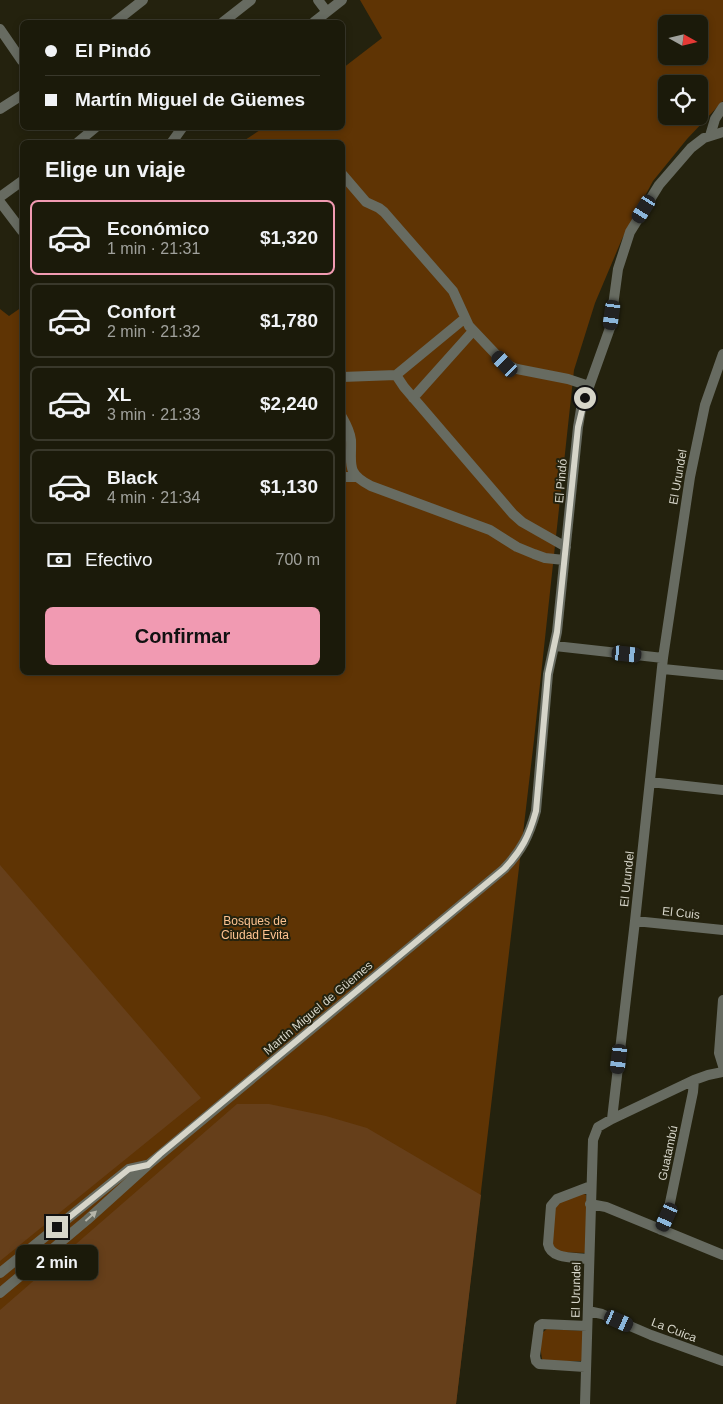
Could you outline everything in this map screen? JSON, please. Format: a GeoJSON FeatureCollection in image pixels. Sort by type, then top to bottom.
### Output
{"type":"FeatureCollection","features":[{"type":"Feature","properties":{"kind":"street"},"geometry":{"type":"LineString","coordinates":[[118,20],[143,0]]}},
{"type":"Feature","properties":{"kind":"street"},"geometry":{"type":"LineString","coordinates":[[226,20],[251,0]]}},
{"type":"Feature","properties":{"kind":"street"},"geometry":{"type":"LineString","coordinates":[[318,0],[327,12]]}},
{"type":"Feature","properties":{"kind":"street"},"geometry":{"type":"LineString","coordinates":[[317,20],[342,0]]}},
{"type":"Feature","properties":{"kind":"street"},"geometry":{"type":"LineString","coordinates":[[0,29],[20,58]]}},
{"type":"Feature","properties":{"kind":"street"},"geometry":{"type":"LineString","coordinates":[[0,109],[20,96]]}},
{"type":"Feature","properties":{"kind":"street"},"geometry":{"type":"LineString","coordinates":[[710,136],[715,118],[723,107]]}},
{"type":"Feature","properties":{"kind":"street"},"geometry":{"type":"LineString","coordinates":[[81,140],[93,130]]}},
{"type":"Feature","properties":{"kind":"street","name":"El Pindó"},"geometry":{"type":"LineString","coordinates":[[504,869],[525,843],[536,811],[548,674],[555,646],[578,427],[588,386],[610,328],[618,269],[630,232],[666,175],[697,142],[723,132]]}},
{"type":"Feature","properties":{"kind":"street"},"geometry":{"type":"LineString","coordinates":[[345,178],[366,202],[380,208],[384,212],[453,291],[464,319],[505,364],[511,367],[568,378],[588,386]]}},
{"type":"Feature","properties":{"kind":"street"},"geometry":{"type":"LineString","coordinates":[[0,197],[20,182]]}},
{"type":"Feature","properties":{"kind":"street"},"geometry":{"type":"LineString","coordinates":[[0,202],[20,228]]}},
{"type":"Feature","properties":{"kind":"street"},"geometry":{"type":"LineString","coordinates":[[345,377],[396,374],[464,319]]}},
{"type":"Feature","properties":{"kind":"street"},"geometry":{"type":"LineString","coordinates":[[413,398],[473,331]]}},
{"type":"Feature","properties":{"kind":"street","name":"El Urundel"},"geometry":{"type":"LineString","coordinates":[[585,1404],[590,1204],[594,1134],[598,1127],[612,1119],[636,921],[663,658],[688,486],[697,440],[705,404],[723,354]]}},
{"type":"Feature","properties":{"kind":"street"},"geometry":{"type":"LineString","coordinates":[[396,374],[413,398],[513,514],[522,522],[566,547]]}},
{"type":"Feature","properties":{"kind":"street"},"geometry":{"type":"LineString","coordinates":[[345,424],[351,437],[350,461],[356,477],[360,481],[496,532],[517,547],[545,558],[564,560]]}},
{"type":"Feature","properties":{"kind":"street"},"geometry":{"type":"LineString","coordinates":[[345,477],[356,477]]}},
{"type":"Feature","properties":{"kind":"street"},"geometry":{"type":"LineString","coordinates":[[555,646],[663,658]]}},
{"type":"Feature","properties":{"kind":"street"},"geometry":{"type":"LineString","coordinates":[[663,669],[723,675]]}},
{"type":"Feature","properties":{"kind":"street"},"geometry":{"type":"LineString","coordinates":[[650,782],[723,790]]}},
{"type":"Feature","properties":{"kind":"street","name":"Martín Miguel de Güemes"},"geometry":{"type":"LineString","coordinates":[[0,1293],[87,1220],[148,1165],[504,869]]}},
{"type":"Feature","properties":{"kind":"street","name":"El Cuis"},"geometry":{"type":"LineString","coordinates":[[636,921],[723,930]]}},
{"type":"Feature","properties":{"kind":"street"},"geometry":{"type":"LineString","coordinates":[[612,1119],[708,1075],[723,1066],[718,1053],[723,1000]]}},
{"type":"Feature","properties":{"kind":"street","name":"Guatambú"},"geometry":{"type":"LineString","coordinates":[[661,1230],[667,1217],[694,1080]]}},
{"type":"Feature","properties":{"kind":"street","name":"Martín Miguel de Güemes"},"geometry":{"type":"LineString","coordinates":[[0,1273],[129,1169],[148,1165]]}},
{"type":"Feature","properties":{"kind":"street"},"geometry":{"type":"LineString","coordinates":[[589,1259],[556,1255],[549,1250],[548,1244],[551,1206],[553,1202],[591,1186]]}},
{"type":"Feature","properties":{"kind":"street"},"geometry":{"type":"LineString","coordinates":[[590,1204],[606,1207],[723,1255]]}},
{"type":"Feature","properties":{"kind":"street","name":"La Cuica"},"geometry":{"type":"LineString","coordinates":[[588,1311],[602,1314],[651,1335],[723,1361]]}},
{"type":"Feature","properties":{"kind":"street"},"geometry":{"type":"LineString","coordinates":[[585,1367],[539,1364],[535,1356],[539,1326],[542,1324],[587,1326]]}},
{"type":"Feature","properties":{"kind":"green space","name":"Bosques de Ciudad Evita"},"geometry":{"type":"Polygon","coordinates":[[[360,0],[723,0],[723,101],[708,117],[708,75],[658,75],[658,125],[700,125],[653,181],[622,239],[595,303],[574,370],[534,740],[456,1404],[0,1404],[0,309],[9,316],[20,308],[20,675],[345,675],[345,140],[245,140],[260,130],[345,130],[345,66],[382,38],[360,0]]]}},
{"type":"Feature","properties":{"kind":"green space"},"geometry":{"type":"Polygon","coordinates":[[[583,1193],[586,1195],[586,1253],[557,1252],[552,1245],[555,1207],[559,1201],[583,1193]]]}},
{"type":"Feature","properties":{"kind":"green space"},"geometry":{"type":"Polygon","coordinates":[[[547,1329],[584,1331],[583,1361],[545,1361],[542,1359],[540,1346],[543,1332],[547,1329]]]}},
{"type":"Feature","properties":{"kind":"shaded area"},"geometry":{"type":"Polygon","coordinates":[[[0,865],[201,1098],[0,1261],[0,865]]]}},
{"type":"Feature","properties":{"kind":"shaded area"},"geometry":{"type":"Polygon","coordinates":[[[237,1104],[269,1104],[326,1116],[367,1128],[481,1195],[456,1404],[0,1404],[0,1310],[237,1104]]]}},
{"type":"Feature","properties":{"kind":"route"},"geometry":{"type":"LineString","coordinates":[[57,1227],[129,1169],[148,1165],[504,869],[525,843],[536,811],[548,674],[557,632],[578,427],[585,398]]}}]}
